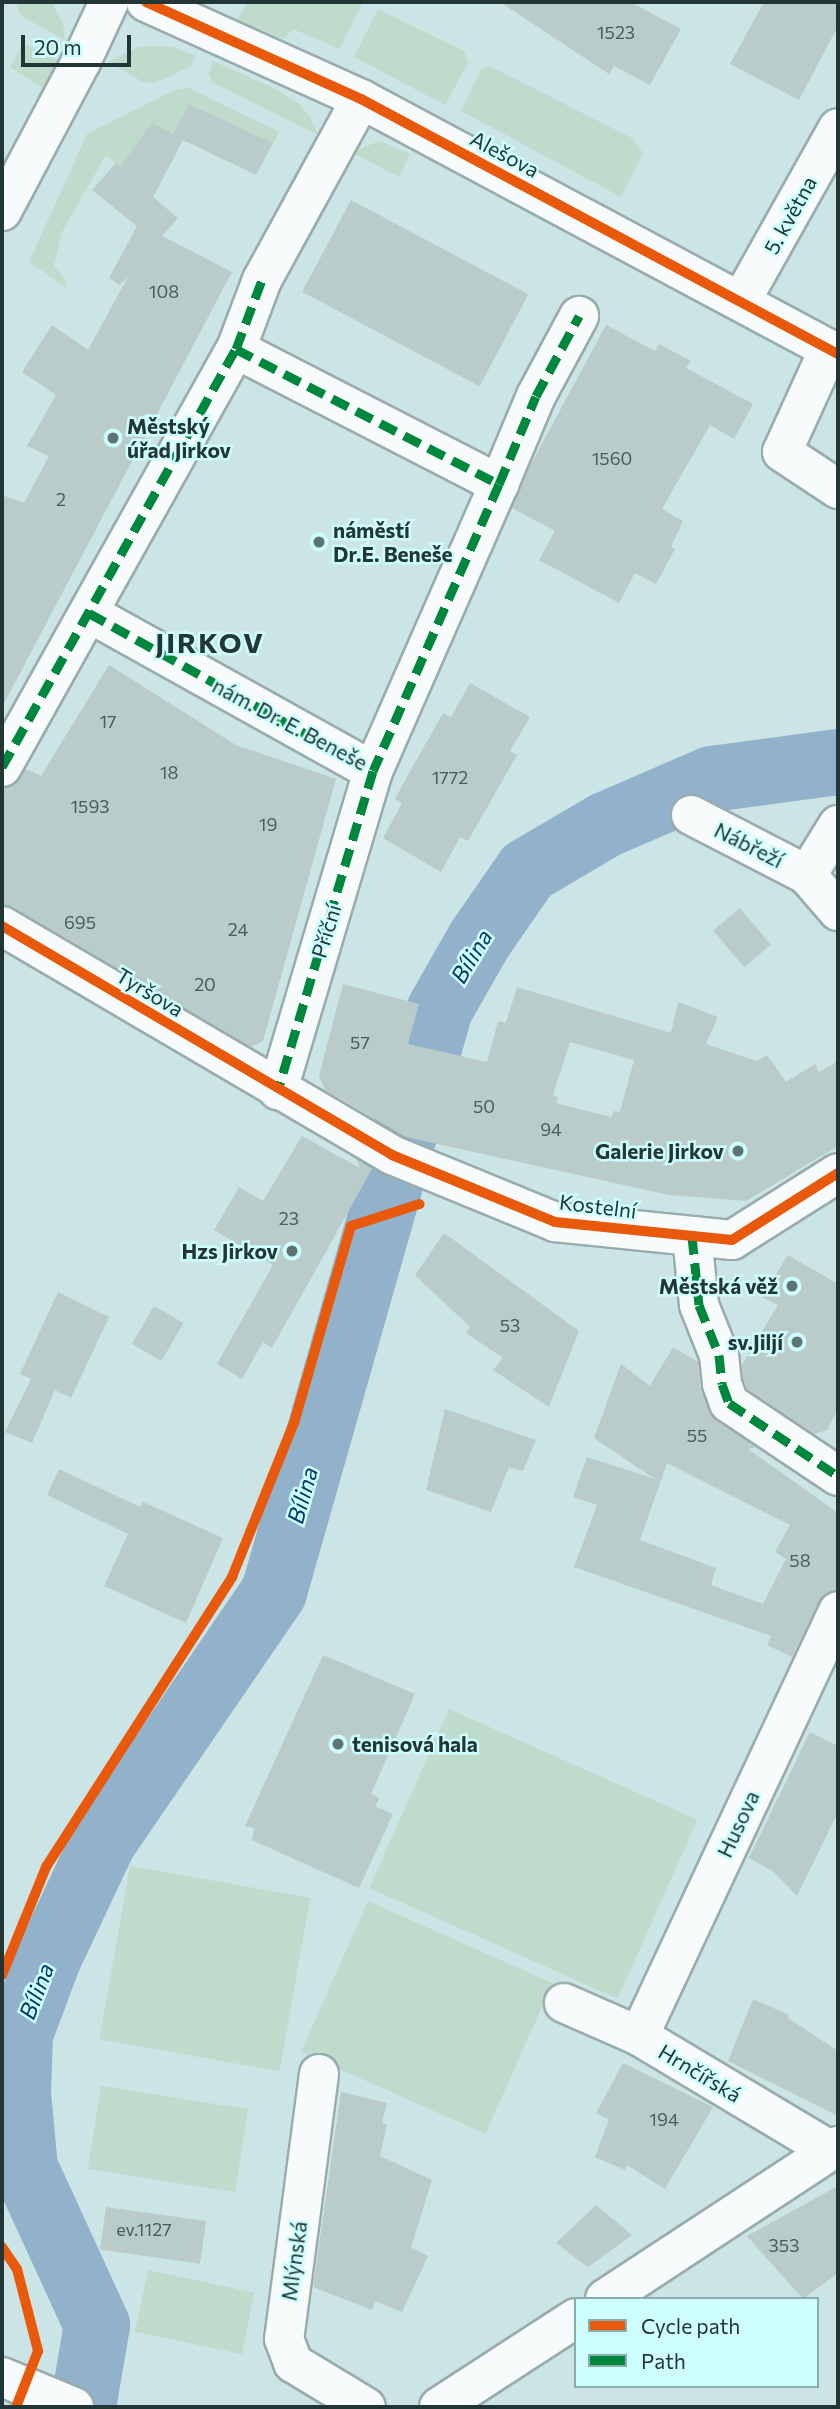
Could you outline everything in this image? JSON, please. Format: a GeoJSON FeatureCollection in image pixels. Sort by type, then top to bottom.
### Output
{"type":"FeatureCollection","features":[{"type":"Feature","properties":{"kind":"street"},"geometry":{"type":"LineString","coordinates":[[2,211],[81,62],[109,2]]}},
{"type":"Feature","properties":{"kind":"street","name":"Alešova"},"geometry":{"type":"LineString","coordinates":[[146,2],[361,99],[834,351]]}},
{"type":"Feature","properties":{"kind":"street"},"geometry":{"type":"LineString","coordinates":[[2,767],[236,349],[262,280],[361,99]]}},
{"type":"Feature","properties":{"kind":"street","name":"5. května"},"geometry":{"type":"LineString","coordinates":[[741,301],[838,128]]}},
{"type":"Feature","properties":{"kind":"street","name":"nám. Dr. E. Beneše"},"geometry":{"type":"LineString","coordinates":[[89,613],[373,771],[536,396],[579,316]]}},
{"type":"Feature","properties":{"kind":"street"},"geometry":{"type":"LineString","coordinates":[[236,349],[499,484]]}},
{"type":"Feature","properties":{"kind":"street"},"geometry":{"type":"LineString","coordinates":[[834,351],[782,452],[838,489]]}},
{"type":"Feature","properties":{"kind":"street","name":"Příční"},"geometry":{"type":"LineString","coordinates":[[278,1090],[373,771]]}},
{"type":"Feature","properties":{"kind":"street","name":"Nábřeží"},"geometry":{"type":"LineString","coordinates":[[691,815],[807,875],[838,911]]}},
{"type":"Feature","properties":{"kind":"street","name":"Nábřeží"},"geometry":{"type":"LineString","coordinates":[[807,875],[838,825]]}},
{"type":"Feature","properties":{"kind":"street","name":"Tyršova"},"geometry":{"type":"LineString","coordinates":[[2,926],[278,1090]]}},
{"type":"Feature","properties":{"kind":"street","name":"Kostelní"},"geometry":{"type":"LineString","coordinates":[[278,1090],[403,1160],[555,1222],[732,1240],[838,1173]]}},
{"type":"Feature","properties":{"kind":"street"},"geometry":{"type":"LineString","coordinates":[[692,1236],[699,1305],[719,1355],[722,1384],[729,1403],[838,1476]]}},
{"type":"Feature","properties":{"kind":"street","name":"Husova"},"geometry":{"type":"LineString","coordinates":[[639,2036],[838,1611]]}},
{"type":"Feature","properties":{"kind":"street","name":"Hrnčířská"},"geometry":{"type":"LineString","coordinates":[[564,2003],[639,2036],[835,2149]]}},
{"type":"Feature","properties":{"kind":"street","name":"Mlýnská"},"geometry":{"type":"LineString","coordinates":[[319,2074],[284,2339],[293,2363],[366,2407]]}},
{"type":"Feature","properties":{"kind":"street"},"geometry":{"type":"LineString","coordinates":[[608,2297],[835,2149]]}},
{"type":"Feature","properties":{"kind":"street"},"geometry":{"type":"LineString","coordinates":[[439,2407],[574,2319]]}},
{"type":"Feature","properties":{"kind":"street"},"geometry":{"type":"LineString","coordinates":[[2,2377],[74,2407]]}},
{"type":"Feature","properties":{"kind":"green space"},"geometry":{"type":"Polygon","coordinates":[[[19,2],[52,2],[63,24],[65,40],[21,16],[17,6],[19,2]]]}},
{"type":"Feature","properties":{"kind":"green space"},"geometry":{"type":"Polygon","coordinates":[[[247,2],[363,2],[340,49],[293,29],[283,39],[238,20],[247,2]]]}},
{"type":"Feature","properties":{"kind":"green space"},"geometry":{"type":"Polygon","coordinates":[[[378,9],[464,51],[468,63],[445,105],[354,57],[378,9]]]}},
{"type":"Feature","properties":{"kind":"green space"},"geometry":{"type":"Polygon","coordinates":[[[26,45],[59,61],[43,88],[10,67],[22,46],[26,45]]]}},
{"type":"Feature","properties":{"kind":"green space"},"geometry":{"type":"Polygon","coordinates":[[[139,47],[173,47],[196,56],[190,67],[155,83],[143,82],[108,62],[139,47]]]}},
{"type":"Feature","properties":{"kind":"green space"},"geometry":{"type":"Polygon","coordinates":[[[213,61],[276,89],[299,104],[310,117],[318,135],[212,82],[209,74],[213,61]]]}},
{"type":"Feature","properties":{"kind":"green space"},"geometry":{"type":"Polygon","coordinates":[[[489,66],[632,138],[643,153],[621,197],[461,111],[480,71],[489,66]]]}},
{"type":"Feature","properties":{"kind":"green space"},"geometry":{"type":"Polygon","coordinates":[[[189,88],[279,132],[273,143],[189,104],[173,134],[152,124],[120,166],[106,155],[63,230],[54,266],[66,280],[67,288],[29,262],[87,134],[177,89],[189,88]]]}},
{"type":"Feature","properties":{"kind":"green space"},"geometry":{"type":"Polygon","coordinates":[[[380,141],[410,154],[399,177],[351,152],[380,141]]]}},
{"type":"Feature","properties":{"kind":"green space"},"geometry":{"type":"Polygon","coordinates":[[[449,1709],[697,1820],[618,1999],[369,1888],[449,1709]]]}},
{"type":"Feature","properties":{"kind":"green space"},"geometry":{"type":"Polygon","coordinates":[[[130,1866],[310,1898],[280,2071],[99,2039],[130,1866]]]}},
{"type":"Feature","properties":{"kind":"green space"},"geometry":{"type":"Polygon","coordinates":[[[368,1901],[553,1983],[485,2134],[301,2052],[368,1901]]]}},
{"type":"Feature","properties":{"kind":"green space"},"geometry":{"type":"Polygon","coordinates":[[[101,2086],[248,2109],[235,2192],[88,2169],[101,2086]]]}},
{"type":"Feature","properties":{"kind":"green space"},"geometry":{"type":"Polygon","coordinates":[[[148,2270],[255,2293],[242,2354],[135,2332],[148,2270]]]}},
{"type":"Feature","properties":{"kind":"building"},"geometry":{"type":"Polygon","coordinates":[[[500,2],[630,2],[681,29],[650,85],[614,66],[609,74],[500,2]]]}},
{"type":"Feature","properties":{"kind":"building"},"geometry":{"type":"Polygon","coordinates":[[[764,2],[838,2],[838,26],[799,100],[730,64],[764,2]]]}},
{"type":"Feature","properties":{"kind":"building"},"geometry":{"type":"Polygon","coordinates":[[[189,104],[273,143],[256,175],[183,140],[153,197],[178,218],[162,236],[232,272],[2,707],[2,495],[24,503],[49,456],[27,446],[56,395],[22,372],[52,325],[88,350],[129,275],[120,285],[109,278],[137,226],[92,190],[116,163],[120,166],[152,123],[173,134],[189,104]]]}},
{"type":"Feature","properties":{"kind":"building"},"geometry":{"type":"Polygon","coordinates":[[[351,200],[528,294],[480,386],[302,292],[351,200]]]}},
{"type":"Feature","properties":{"kind":"building"},"geometry":{"type":"Polygon","coordinates":[[[606,325],[655,351],[659,344],[691,361],[686,368],[753,404],[734,439],[710,425],[662,509],[683,521],[671,547],[675,549],[656,584],[635,573],[619,603],[539,560],[555,531],[512,508],[529,468],[606,325]]]}},
{"type":"Feature","properties":{"kind":"building"},"geometry":{"type":"Polygon","coordinates":[[[109,665],[236,745],[336,779],[263,1041],[251,1047],[13,907],[2,904],[2,789],[14,785],[26,769],[41,776],[109,665]]]}},
{"type":"Feature","properties":{"kind":"building"},"geometry":{"type":"Polygon","coordinates":[[[470,683],[530,717],[510,751],[517,755],[468,841],[460,837],[441,872],[383,838],[402,803],[395,799],[409,773],[443,713],[451,717],[470,683]]]}},
{"type":"Feature","properties":{"kind":"building"},"geometry":{"type":"Polygon","coordinates":[[[740,908],[771,945],[744,967],[713,930],[740,908]]]}},
{"type":"Feature","properties":{"kind":"building"},"geometry":{"type":"Polygon","coordinates":[[[343,984],[419,1004],[408,1044],[487,1062],[498,1021],[506,1023],[517,987],[671,1033],[678,1002],[718,1017],[706,1044],[756,1061],[767,1055],[786,1082],[815,1064],[819,1072],[838,1061],[838,1146],[746,1201],[669,1195],[406,1137],[325,1090],[319,1076],[343,984]],[[570,1042],[553,1095],[558,1097],[556,1103],[611,1117],[614,1111],[620,1112],[634,1060],[570,1042]]]}},
{"type":"Feature","properties":{"kind":"building","name":"Hzs Jirkov"},"geometry":{"type":"Polygon","coordinates":[[[302,1136],[360,1168],[356,1159],[372,1169],[272,1348],[263,1342],[242,1379],[217,1364],[273,1265],[214,1230],[239,1187],[263,1201],[302,1136]]]}},
{"type":"Feature","properties":{"kind":"building"},"geometry":{"type":"Polygon","coordinates":[[[444,1233],[579,1331],[549,1407],[493,1370],[503,1358],[466,1333],[470,1327],[415,1275],[444,1233]]]}},
{"type":"Feature","properties":{"kind":"building","name":"sv.Jiljí"},"geometry":{"type":"Polygon","coordinates":[[[788,1255],[838,1284],[838,1409],[827,1430],[814,1434],[747,1389],[743,1379],[742,1365],[778,1305],[762,1297],[788,1255]]]}},
{"type":"Feature","properties":{"kind":"building"},"geometry":{"type":"Polygon","coordinates":[[[58,1292],[109,1317],[71,1398],[55,1390],[32,1443],[5,1432],[31,1379],[20,1374],[58,1292]]]}},
{"type":"Feature","properties":{"kind":"building"},"geometry":{"type":"Polygon","coordinates":[[[154,1306],[183,1323],[161,1361],[132,1344],[154,1306]]]}},
{"type":"Feature","properties":{"kind":"building"},"geometry":{"type":"Polygon","coordinates":[[[673,1347],[698,1362],[701,1392],[716,1421],[756,1447],[748,1449],[838,1513],[838,1589],[826,1593],[819,1601],[792,1657],[767,1645],[771,1636],[574,1567],[597,1505],[573,1497],[587,1457],[655,1479],[594,1438],[621,1364],[650,1386],[673,1347]],[[667,1463],[640,1540],[716,1568],[711,1585],[763,1604],[786,1559],[775,1552],[790,1525],[667,1463]]]}},
{"type":"Feature","properties":{"kind":"building"},"geometry":{"type":"Polygon","coordinates":[[[445,1409],[536,1440],[523,1471],[509,1467],[491,1512],[426,1490],[445,1409]]]}},
{"type":"Feature","properties":{"kind":"building"},"geometry":{"type":"Polygon","coordinates":[[[59,1469],[140,1507],[143,1502],[223,1538],[186,1623],[104,1586],[128,1534],[47,1495],[59,1469]]]}},
{"type":"Feature","properties":{"kind":"building","name":"tenisová hala"},"geometry":{"type":"Polygon","coordinates":[[[323,1655],[415,1694],[371,1794],[380,1798],[375,1806],[393,1814],[359,1888],[252,1840],[254,1828],[245,1826],[323,1655]]]}},
{"type":"Feature","properties":{"kind":"building"},"geometry":{"type":"Polygon","coordinates":[[[810,1732],[838,1746],[838,1812],[797,1896],[774,1872],[749,1858],[810,1732]]]}},
{"type":"Feature","properties":{"kind":"building"},"geometry":{"type":"Polygon","coordinates":[[[753,1999],[789,2015],[788,2018],[838,2051],[838,2116],[728,2061],[753,1999]]]}},
{"type":"Feature","properties":{"kind":"building"},"geometry":{"type":"Polygon","coordinates":[[[623,2063],[713,2107],[665,2189],[627,2165],[625,2170],[595,2157],[609,2120],[596,2113],[623,2063]]]}},
{"type":"Feature","properties":{"kind":"building"},"geometry":{"type":"Polygon","coordinates":[[[341,2092],[387,2103],[382,2123],[387,2124],[380,2156],[432,2180],[411,2247],[428,2256],[402,2312],[375,2301],[372,2310],[313,2287],[341,2092]]]}},
{"type":"Feature","properties":{"kind":"building"},"geometry":{"type":"Polygon","coordinates":[[[838,2186],[838,2273],[806,2297],[801,2297],[747,2236],[838,2186]]]}},
{"type":"Feature","properties":{"kind":"building"},"geometry":{"type":"Polygon","coordinates":[[[596,2205],[632,2235],[588,2267],[556,2243],[596,2205]]]}},
{"type":"Feature","properties":{"kind":"building"},"geometry":{"type":"Polygon","coordinates":[[[106,2207],[206,2221],[200,2264],[100,2250],[106,2207]]]}},
{"type":"Feature","properties":{"kind":"waterway","name":"Bílina"},"geometry":{"type":"LineString","coordinates":[[83,2407],[97,2325],[25,2168],[18,2094],[20,2034],[49,1957],[103,1842],[274,1592],[440,1009],[480,939],[527,871],[605,825],[712,779],[838,762]]}},
{"type":"Feature","properties":{"kind":"marked path"},"geometry":{"type":"LineString","coordinates":[[2,767],[236,349],[262,280]]}},
{"type":"Feature","properties":{"kind":"marked path"},"geometry":{"type":"LineString","coordinates":[[499,484],[536,396],[579,316]]}},
{"type":"Feature","properties":{"kind":"marked path"},"geometry":{"type":"LineString","coordinates":[[236,349],[499,484],[373,771],[278,1090]]}},
{"type":"Feature","properties":{"kind":"marked path"},"geometry":{"type":"LineString","coordinates":[[89,613],[373,771]]}},
{"type":"Feature","properties":{"kind":"marked path"},"geometry":{"type":"LineString","coordinates":[[692,1236],[699,1305],[719,1355],[722,1384],[729,1403],[838,1476]]}},
{"type":"Feature","properties":{"kind":"cycle path"},"geometry":{"type":"LineString","coordinates":[[146,2],[361,99],[838,354]]}},
{"type":"Feature","properties":{"kind":"cycle path"},"geometry":{"type":"LineString","coordinates":[[2,926],[392,1155],[555,1222],[732,1240],[838,1173]]}},
{"type":"Feature","properties":{"kind":"cycle path"},"geometry":{"type":"LineString","coordinates":[[2,1975],[46,1867],[232,1577],[294,1423],[351,1226],[420,1204]]}},
{"type":"Feature","properties":{"kind":"cycle path"},"geometry":{"type":"LineString","coordinates":[[2,2247],[17,2269],[38,2351],[16,2407]]}},
{"type":"Feature","properties":{"kind":"place","name":"Městský úřad Jirkov"},"geometry":{"type":"Point","coordinates":[113,438]}},
{"type":"Feature","properties":{"kind":"place","name":"náměstí Dr.E. Beneše"},"geometry":{"type":"Point","coordinates":[319,542]}},
{"type":"Feature","properties":{"kind":"place","name":"Galerie Jirkov"},"geometry":{"type":"Point","coordinates":[738,1151]}},
{"type":"Feature","properties":{"kind":"place","name":"Hzs Jirkov"},"geometry":{"type":"Point","coordinates":[292,1251]}},
{"type":"Feature","properties":{"kind":"place","name":"Městská věž"},"geometry":{"type":"Point","coordinates":[792,1286]}},
{"type":"Feature","properties":{"kind":"place","name":"sv.Jiljí"},"geometry":{"type":"Point","coordinates":[797,1342]}},
{"type":"Feature","properties":{"kind":"place","name":"tenisová hala"},"geometry":{"type":"Point","coordinates":[338,1744]}},
{"type":"Feature","properties":{"kind":"district","name":"JIRKOV"},"geometry":{"type":"Point","coordinates":[210,642]}}]}
